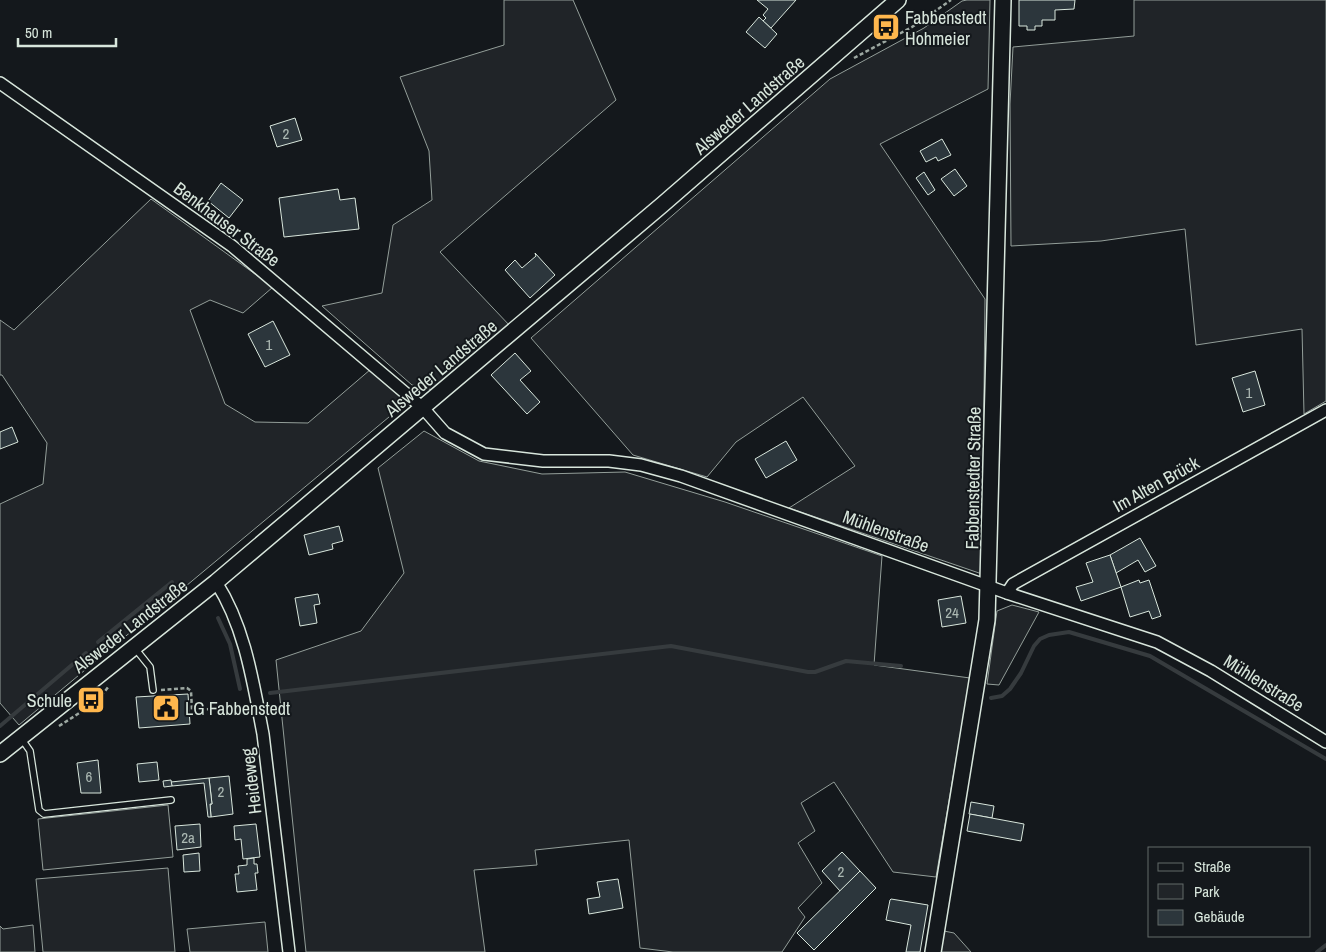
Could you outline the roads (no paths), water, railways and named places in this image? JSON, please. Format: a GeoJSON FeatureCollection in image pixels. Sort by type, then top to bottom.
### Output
{"type":"FeatureCollection","features":[{"type":"Feature","properties":{"kind":"street","name":"Alsweder Landstraße"},"geometry":{"type":"LineString","coordinates":[[0,754],[216,582],[662,205],[898,0]]}},
{"type":"Feature","properties":{"kind":"street","name":"Fabbenstedter Straße"},"geometry":{"type":"LineString","coordinates":[[933,952],[987,620],[1003,0]]}},
{"type":"Feature","properties":{"kind":"street","name":"Benkhauser Straße"},"geometry":{"type":"LineString","coordinates":[[0,83],[232,246],[423,408]]}},
{"type":"Feature","properties":{"kind":"street","name":"Mühlenstraße"},"geometry":{"type":"LineString","coordinates":[[423,408],[445,433],[484,454],[543,461],[609,461],[641,465],[681,476],[989,587],[1157,642],[1210,671],[1326,742]]}},
{"type":"Feature","properties":{"kind":"street","name":"Im Alten Brück"},"geometry":{"type":"LineString","coordinates":[[1007,593],[1013,584],[1326,410]]}},
{"type":"Feature","properties":{"kind":"street","name":"Heideweg"},"geometry":{"type":"LineString","coordinates":[[216,582],[234,612],[249,666],[263,734],[289,952]]}},
{"type":"Feature","properties":{"kind":"lane"},"geometry":{"type":"LineString","coordinates":[[134,647],[150,667],[153,690]]}},
{"type":"Feature","properties":{"kind":"lane"},"geometry":{"type":"LineString","coordinates":[[20,738],[30,751],[39,810],[44,814],[170,800]]}},
{"type":"Feature","properties":{"kind":"waterway"},"geometry":{"type":"LineString","coordinates":[[98,642],[172,582]]}},
{"type":"Feature","properties":{"kind":"waterway"},"geometry":{"type":"LineString","coordinates":[[218,618],[230,644],[240,689]]}},
{"type":"Feature","properties":{"kind":"waterway"},"geometry":{"type":"LineString","coordinates":[[991,698],[1002,696],[1010,689],[1021,673],[1034,646],[1040,639],[1049,635],[1069,632],[1150,656],[1326,759]]}},
{"type":"Feature","properties":{"kind":"waterway"},"geometry":{"type":"LineString","coordinates":[[270,693],[671,646],[808,672],[815,672],[846,661],[901,666]]}},
{"type":"Feature","properties":{"kind":"waterway"},"geometry":{"type":"LineString","coordinates":[[0,726],[86,653]]}},
{"type":"Feature","properties":{"kind":"waterway"},"geometry":{"type":"LineString","coordinates":[[1317,952],[1326,945]]}},
{"type":"Feature","properties":{"kind":"place","name":"Fabbenstedt Hohmeier"},"geometry":{"type":"Point","coordinates":[886,27]}},
{"type":"Feature","properties":{"kind":"place","name":"Schule"},"geometry":{"type":"Point","coordinates":[91,700]}},
{"type":"Feature","properties":{"kind":"place","name":"LG Fabbenstedt"},"geometry":{"type":"Point","coordinates":[166,708]}}]}
